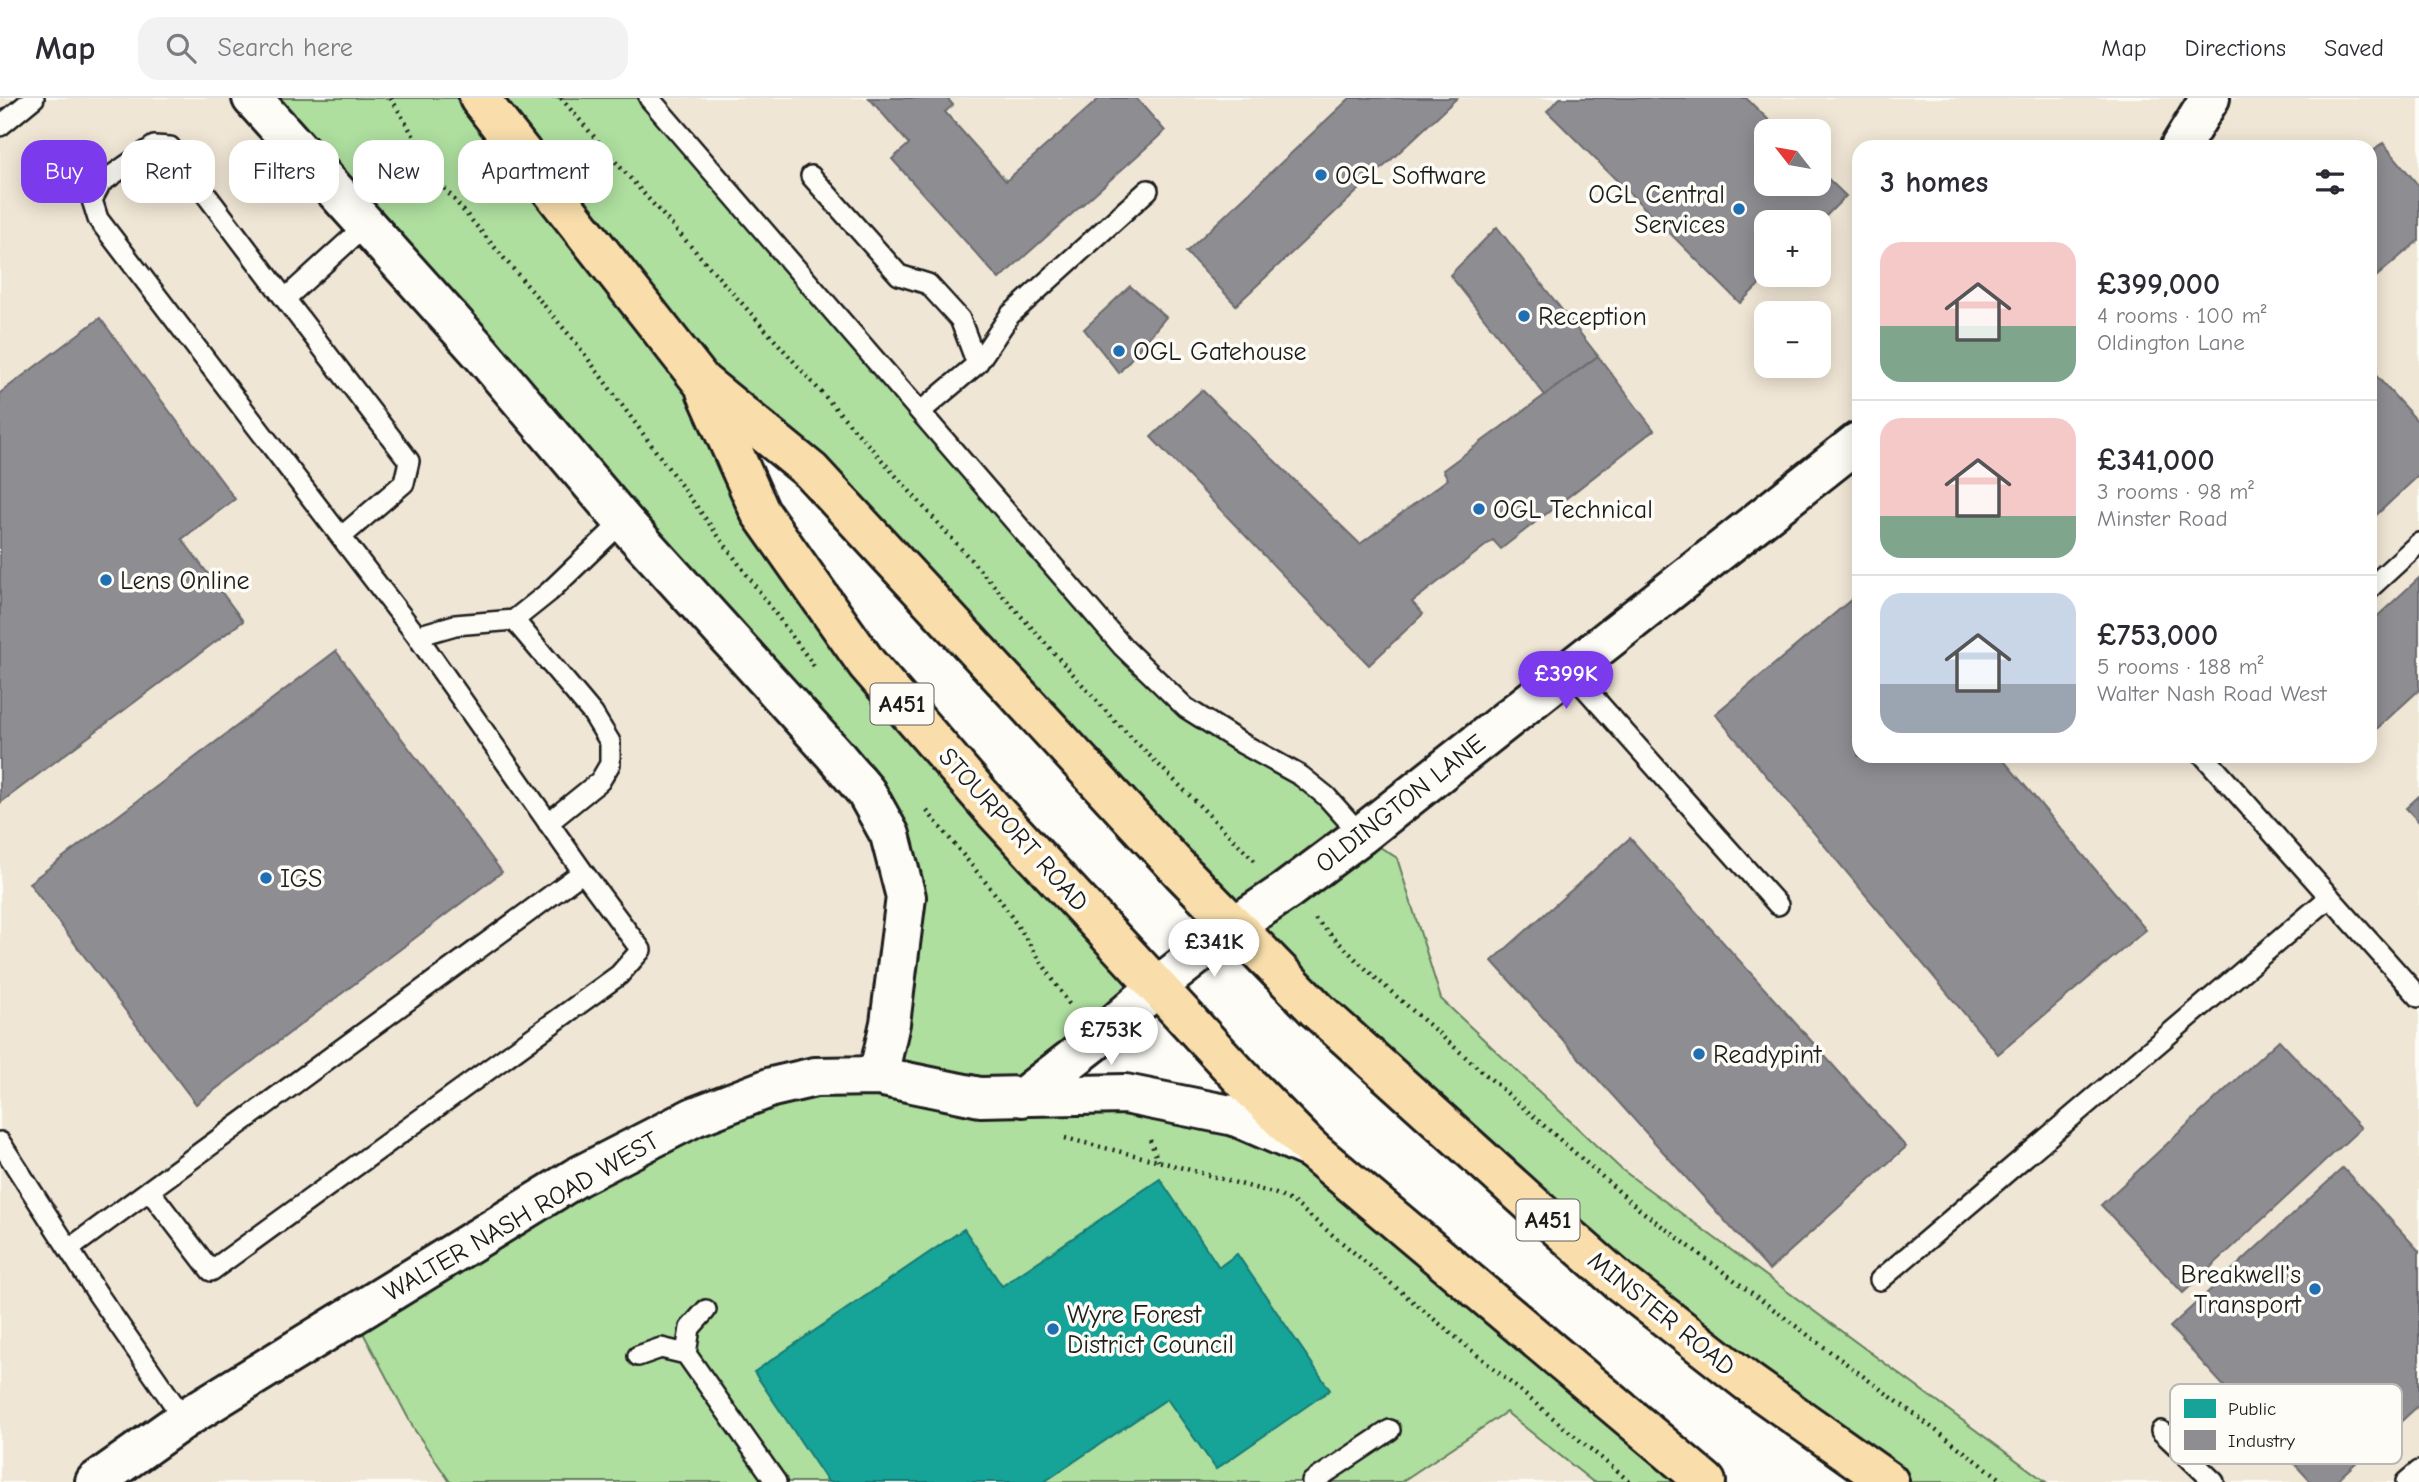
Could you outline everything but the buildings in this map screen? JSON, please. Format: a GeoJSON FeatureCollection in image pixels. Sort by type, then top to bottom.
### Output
{"type":"FeatureCollection","features":[{"type":"Feature","properties":{"kind":"main road","name":"STOURPORT ROAD"},"geometry":{"type":"LineString","coordinates":[[479,98],[702,382],[811,471],[1234,926]]}},
{"type":"Feature","properties":{"kind":"main road","name":"STOURPORT ROAD"},"geometry":{"type":"LineString","coordinates":[[702,382],[760,512],[867,664],[996,813],[1158,986]]}},
{"type":"Feature","properties":{"kind":"main road","name":"MINSTER ROAD"},"geometry":{"type":"LineString","coordinates":[[1234,926],[1327,1019],[1619,1281],[1748,1382],[1889,1482]]}},
{"type":"Feature","properties":{"kind":"main road","name":"A451"},"geometry":{"type":"LineString","coordinates":[[1158,986],[1248,1085],[1311,1149],[1706,1482]]}},
{"type":"Feature","properties":{"kind":"street"},"geometry":{"type":"LineString","coordinates":[[252,98],[481,353],[623,521],[866,792],[890,835],[905,897],[890,1023],[878,1076]]}},
{"type":"Feature","properties":{"kind":"street"},"geometry":{"type":"LineString","coordinates":[[2184,140],[2210,98]]}},
{"type":"Feature","properties":{"kind":"street","name":"OLDINGTON LANE"},"geometry":{"type":"LineString","coordinates":[[1158,986],[1234,926],[1361,835],[1852,447]]}},
{"type":"Feature","properties":{"kind":"street"},"geometry":{"type":"LineString","coordinates":[[1023,1097],[1094,1042],[1158,986]]}},
{"type":"Feature","properties":{"kind":"street","name":"WALTER NASH ROAD WEST"},"geometry":{"type":"LineString","coordinates":[[95,1482],[184,1419],[577,1177],[694,1118],[772,1087],[816,1077],[878,1076],[980,1097],[1125,1094],[1235,1116],[1311,1149]]}},
{"type":"Feature","properties":{"kind":"lane"},"geometry":{"type":"LineString","coordinates":[[0,126],[34,98]]}},
{"type":"Feature","properties":{"kind":"lane"},"geometry":{"type":"LineString","coordinates":[[649,98],[1123,647],[1186,708],[1301,776],[1326,796],[1361,835]]}},
{"type":"Feature","properties":{"kind":"lane"},"geometry":{"type":"LineString","coordinates":[[149,1190],[211,1271],[619,975],[640,950],[417,636],[341,537],[98,219],[92,200],[101,183],[154,146],[170,147],[409,461],[404,483],[341,537]]}},
{"type":"Feature","properties":{"kind":"lane"},"geometry":{"type":"LineString","coordinates":[[811,176],[899,275],[928,284],[960,319],[977,364]]}},
{"type":"Feature","properties":{"kind":"lane"},"geometry":{"type":"LineString","coordinates":[[920,412],[977,364],[1010,315],[1148,190]]}},
{"type":"Feature","properties":{"kind":"lane"},"geometry":{"type":"LineString","coordinates":[[285,299],[366,225]]}},
{"type":"Feature","properties":{"kind":"lane"},"geometry":{"type":"LineString","coordinates":[[417,636],[455,625],[514,620],[549,592],[623,521]]}},
{"type":"Feature","properties":{"kind":"lane"},"geometry":{"type":"LineString","coordinates":[[2377,582],[2419,543]]}},
{"type":"Feature","properties":{"kind":"lane"},"geometry":{"type":"LineString","coordinates":[[514,620],[593,714],[610,742],[610,764],[600,781],[548,823]]}},
{"type":"Feature","properties":{"kind":"lane"},"geometry":{"type":"LineString","coordinates":[[1569,670],[1778,905]]}},
{"type":"Feature","properties":{"kind":"lane"},"geometry":{"type":"LineString","coordinates":[[2210,763],[2419,997]]}},
{"type":"Feature","properties":{"kind":"lane"},"geometry":{"type":"LineString","coordinates":[[69,1249],[583,872]]}},
{"type":"Feature","properties":{"kind":"lane"},"geometry":{"type":"LineString","coordinates":[[1880,1280],[2330,897]]}},
{"type":"Feature","properties":{"kind":"lane"},"geometry":{"type":"LineString","coordinates":[[0,1142],[184,1419]]}},
{"type":"Feature","properties":{"kind":"lane"},"geometry":{"type":"LineString","coordinates":[[685,1354],[690,1328],[706,1310]]}},
{"type":"Feature","properties":{"kind":"lane"},"geometry":{"type":"LineString","coordinates":[[638,1356],[661,1348],[685,1354],[776,1482]]}},
{"type":"Feature","properties":{"kind":"lane"},"geometry":{"type":"LineString","coordinates":[[1312,1482],[1390,1430]]}},
{"type":"Feature","properties":{"kind":"lane"},"geometry":{"type":"LineString","coordinates":[[2161,1431],[2170,1440]]}},
{"type":"Feature","properties":{"kind":"lane"},"geometry":{"type":"LineString","coordinates":[[2195,1464],[2214,1482]]}},
{"type":"Feature","properties":{"kind":"lane"},"geometry":{"type":"LineString","coordinates":[[2406,1482],[2419,1471]]}},
{"type":"Feature","properties":{"kind":"path"},"geometry":{"type":"LineString","coordinates":[[391,98],[445,189],[577,344],[815,667]]}},
{"type":"Feature","properties":{"kind":"path"},"geometry":{"type":"LineString","coordinates":[[561,98],[1113,719],[1371,974],[1639,1209],[2005,1482]]}},
{"type":"Feature","properties":{"kind":"path"},"geometry":{"type":"LineString","coordinates":[[927,810],[1001,901],[1094,1042]]}},
{"type":"Feature","properties":{"kind":"path"},"geometry":{"type":"LineString","coordinates":[[1125,1094],[1141,1117],[1158,1161]]}},
{"type":"Feature","properties":{"kind":"path"},"geometry":{"type":"LineString","coordinates":[[1064,1138],[1158,1161],[1276,1194],[1293,1202],[1630,1482]]}},
{"type":"Feature","properties":{"kind":"shaded area"},"geometry":{"type":"Polygon","coordinates":[[[0,98],[252,98],[288,140],[229,140],[229,203],[339,203],[339,198],[890,835],[878,1076],[414,1429],[450,1482],[0,1482],[0,98]]]}},
{"type":"Feature","properties":{"kind":"shaded area"},"geometry":{"type":"Polygon","coordinates":[[[649,98],[2419,98],[2419,1482],[2046,1482],[1621,1169],[1441,999],[1397,858],[1361,835],[1186,708],[649,98]]]}},
{"type":"Feature","properties":{"kind":"shaded area"},"geometry":{"type":"Polygon","coordinates":[[[1506,1411],[1593,1482],[1401,1482],[1454,1446],[1506,1411]]]}},
{"type":"Feature","properties":{"kind":"green space"},"geometry":{"type":"Polygon","coordinates":[[[252,98],[649,98],[1186,708],[1301,776],[1361,835],[1397,858],[1441,999],[1621,1169],[2046,1482],[1889,1482],[1619,1281],[703,384],[760,512],[1158,986],[1024,1096],[1125,1094],[1311,1149],[1706,1482],[1593,1482],[1506,1412],[1401,1482],[450,1482],[414,1429],[353,1314],[694,1117],[878,1076],[890,835],[339,198],[339,140],[288,140],[252,98]]]}},
{"type":"Feature","properties":{"kind":"place","name":"OGL Software"},"geometry":{"type":"Point","coordinates":[1321,175]}},
{"type":"Feature","properties":{"kind":"place","name":"OGL Central Services"},"geometry":{"type":"Point","coordinates":[1739,209]}},
{"type":"Feature","properties":{"kind":"place","name":"Reception"},"geometry":{"type":"Point","coordinates":[1524,316]}},
{"type":"Feature","properties":{"kind":"place","name":"OGL Gatehouse"},"geometry":{"type":"Point","coordinates":[1119,351]}},
{"type":"Feature","properties":{"kind":"place","name":"OGL Technical"},"geometry":{"type":"Point","coordinates":[1479,509]}},
{"type":"Feature","properties":{"kind":"place","name":"Lens Online"},"geometry":{"type":"Point","coordinates":[106,580]}},
{"type":"Feature","properties":{"kind":"place","name":"IGS"},"geometry":{"type":"Point","coordinates":[266,878]}},
{"type":"Feature","properties":{"kind":"place","name":"Readypint"},"geometry":{"type":"Point","coordinates":[1699,1054]}},
{"type":"Feature","properties":{"kind":"place","name":"Breakwell's Transport"},"geometry":{"type":"Point","coordinates":[2315,1289]}},
{"type":"Feature","properties":{"kind":"place","name":"Wyre Forest District Council"},"geometry":{"type":"Point","coordinates":[1053,1329]}}]}
